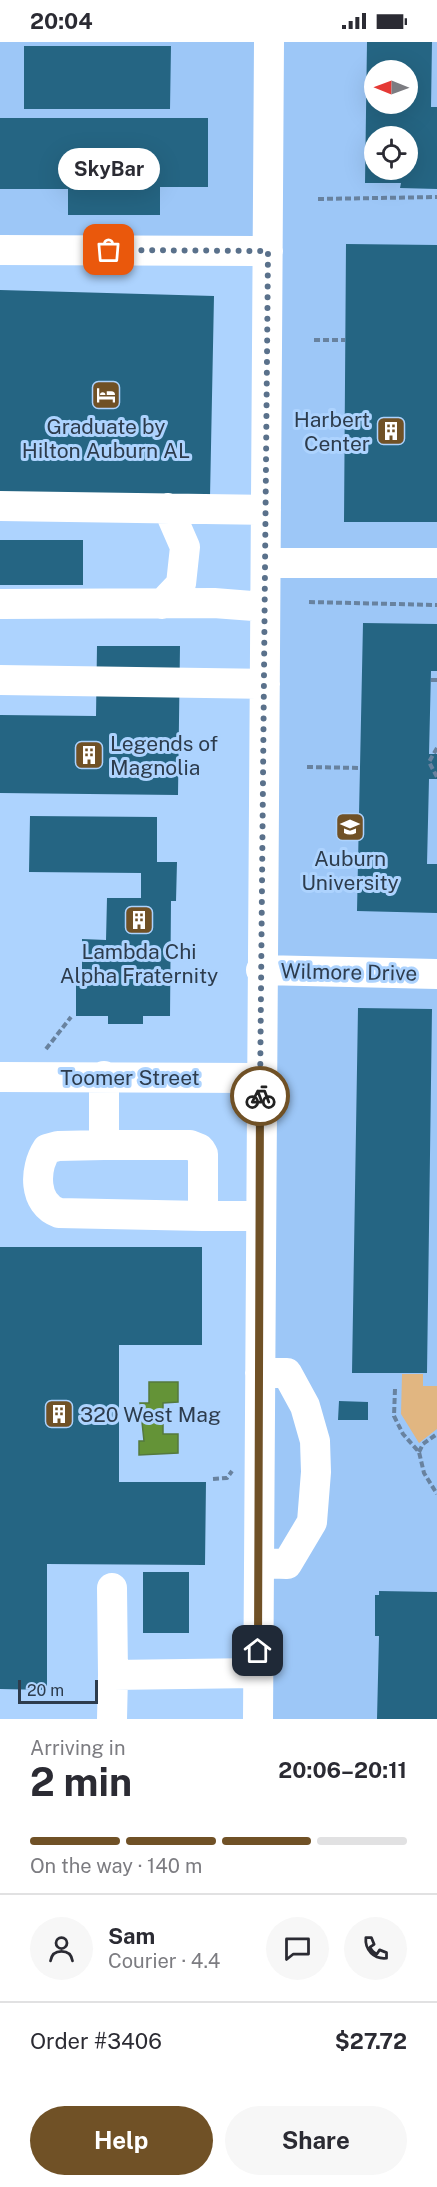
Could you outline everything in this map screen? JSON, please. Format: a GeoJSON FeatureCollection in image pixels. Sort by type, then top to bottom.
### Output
{"type":"FeatureCollection","features":[{"type":"Feature","properties":{"kind":"street"},"geometry":{"type":"LineString","coordinates":[[258,1719],[260,1078],[269,42]]}},
{"type":"Feature","properties":{"kind":"street"},"geometry":{"type":"LineString","coordinates":[[0,250],[268,251]]}},
{"type":"Feature","properties":{"kind":"street"},"geometry":{"type":"LineString","coordinates":[[0,506],[266,510]]}},
{"type":"Feature","properties":{"kind":"street"},"geometry":{"type":"LineString","coordinates":[[162,604],[182,584],[185,547],[168,508]]}},
{"type":"Feature","properties":{"kind":"street"},"geometry":{"type":"LineString","coordinates":[[266,563],[437,563]]}},
{"type":"Feature","properties":{"kind":"street"},"geometry":{"type":"LineString","coordinates":[[0,604],[214,603],[265,607]]}},
{"type":"Feature","properties":{"kind":"street"},"geometry":{"type":"LineString","coordinates":[[0,680],[265,684]]}},
{"type":"Feature","properties":{"kind":"street","name":"Wilmore Drive"},"geometry":{"type":"LineString","coordinates":[[261,970],[437,974]]}},
{"type":"Feature","properties":{"kind":"street"},"geometry":{"type":"LineString","coordinates":[[104,1076],[104,1145]]}},
{"type":"Feature","properties":{"kind":"street","name":"Toomer Street"},"geometry":{"type":"LineString","coordinates":[[0,1077],[260,1078]]}},
{"type":"Feature","properties":{"kind":"street"},"geometry":{"type":"LineString","coordinates":[[203,1216],[203,1154],[200,1149],[190,1145],[58,1146],[47,1149],[39,1160],[40,1199],[47,1209],[58,1213],[203,1216],[260,1216]]}},
{"type":"Feature","properties":{"kind":"street"},"geometry":{"type":"LineString","coordinates":[[259,1563],[287,1564],[312,1522],[315,1472],[315,1442],[305,1406],[287,1373],[260,1373]]}},
{"type":"Feature","properties":{"kind":"street"},"geometry":{"type":"LineString","coordinates":[[112,1588],[112,1719]]}},
{"type":"Feature","properties":{"kind":"street"},"geometry":{"type":"LineString","coordinates":[[113,1675],[258,1673]]}},
{"type":"Feature","properties":{"kind":"path"},"geometry":{"type":"LineString","coordinates":[[318,199],[437,197]]}},
{"type":"Feature","properties":{"kind":"path"},"geometry":{"type":"LineString","coordinates":[[314,340],[345,340]]}},
{"type":"Feature","properties":{"kind":"path"},"geometry":{"type":"LineString","coordinates":[[309,602],[437,605]]}},
{"type":"Feature","properties":{"kind":"path"},"geometry":{"type":"LineString","coordinates":[[431,680],[437,680]]}},
{"type":"Feature","properties":{"kind":"path"},"geometry":{"type":"LineString","coordinates":[[429,762],[437,748]]}},
{"type":"Feature","properties":{"kind":"path"},"geometry":{"type":"LineString","coordinates":[[429,762],[437,762]]}},
{"type":"Feature","properties":{"kind":"path"},"geometry":{"type":"LineString","coordinates":[[429,762],[437,777]]}},
{"type":"Feature","properties":{"kind":"path"},"geometry":{"type":"LineString","coordinates":[[307,767],[360,768]]}},
{"type":"Feature","properties":{"kind":"path"},"geometry":{"type":"LineString","coordinates":[[44,1050],[71,1017]]}},
{"type":"Feature","properties":{"kind":"path"},"geometry":{"type":"LineString","coordinates":[[395,1389],[394,1416],[403,1434],[419,1452],[424,1473],[437,1494]]}},
{"type":"Feature","properties":{"kind":"path"},"geometry":{"type":"LineString","coordinates":[[419,1452],[423,1444],[437,1434]]}},
{"type":"Feature","properties":{"kind":"path"},"geometry":{"type":"LineString","coordinates":[[213,1479],[227,1478],[234,1468]]}},
{"type":"Feature","properties":{"kind":"shaded area","name":"Auburn University"},"geometry":{"type":"Polygon","coordinates":[[[0,42],[437,42],[437,1719],[258,1719],[268,252],[0,250],[0,42]]]}},
{"type":"Feature","properties":{"kind":"shaded area"},"geometry":{"type":"Polygon","coordinates":[[[402,1374],[423,1374],[423,1386],[437,1386],[437,1429],[419,1443],[401,1414],[402,1374]]]}},
{"type":"Feature","properties":{"kind":"shaded area"},"geometry":{"type":"Polygon","coordinates":[[[149,1382],[178,1382],[178,1402],[163,1403],[163,1434],[178,1434],[178,1453],[139,1455],[139,1441],[144,1441],[140,1403],[149,1403],[149,1382]]]}},
{"type":"Feature","properties":{"kind":"building"},"geometry":{"type":"Polygon","coordinates":[[[367,42],[432,42],[431,107],[437,107],[437,189],[400,188],[401,183],[365,183],[365,180],[418,180],[418,126],[366,126],[366,114],[418,114],[418,60],[367,60],[367,42]]]}},
{"type":"Feature","properties":{"kind":"building"},"geometry":{"type":"Polygon","coordinates":[[[24,46],[171,46],[170,109],[24,109],[24,46]]]}},
{"type":"Feature","properties":{"kind":"building"},"geometry":{"type":"Polygon","coordinates":[[[0,118],[208,118],[208,187],[160,187],[160,215],[68,215],[68,189],[0,189],[0,118]]]}},
{"type":"Feature","properties":{"kind":"building","name":"Harbert Center"},"geometry":{"type":"Polygon","coordinates":[[[346,244],[437,245],[437,522],[344,522],[346,244]]]}},
{"type":"Feature","properties":{"kind":"building","name":"Graduate by Hilton Auburn AL"},"geometry":{"type":"Polygon","coordinates":[[[0,290],[214,296],[210,497],[0,495],[0,290]]]}},
{"type":"Feature","properties":{"kind":"building"},"geometry":{"type":"Polygon","coordinates":[[[0,540],[83,540],[83,585],[0,585],[0,540]]]}},
{"type":"Feature","properties":{"kind":"building"},"geometry":{"type":"Polygon","coordinates":[[[363,623],[437,624],[437,671],[431,671],[429,754],[437,754],[437,779],[429,779],[427,864],[437,864],[437,913],[357,911],[363,623]]]}},
{"type":"Feature","properties":{"kind":"building","name":"Legends of Magnolia"},"geometry":{"type":"Polygon","coordinates":[[[97,646],[180,646],[178,795],[0,793],[0,715],[96,716],[97,646]]]}},
{"type":"Feature","properties":{"kind":"building","name":"Lambda Chi Alpha Fraternity"},"geometry":{"type":"Polygon","coordinates":[[[30,816],[157,817],[157,862],[177,862],[176,901],[171,901],[170,1016],[143,1016],[143,1024],[108,1024],[108,1016],[76,1016],[76,976],[82,976],[82,939],[106,940],[107,898],[141,898],[141,873],[29,872],[30,816]]]}},
{"type":"Feature","properties":{"kind":"building"},"geometry":{"type":"Polygon","coordinates":[[[358,1008],[432,1009],[427,1373],[352,1373],[358,1008]]]}},
{"type":"Feature","properties":{"kind":"building","name":"320 West Mag"},"geometry":{"type":"Polygon","coordinates":[[[0,1247],[202,1247],[202,1345],[119,1345],[119,1482],[206,1482],[205,1565],[47,1564],[47,1690],[0,1689],[0,1247]]]}},
{"type":"Feature","properties":{"kind":"building"},"geometry":{"type":"Polygon","coordinates":[[[339,1401],[368,1402],[368,1420],[338,1420],[339,1401]]]}},
{"type":"Feature","properties":{"kind":"building"},"geometry":{"type":"Polygon","coordinates":[[[143,1572],[189,1572],[189,1633],[143,1633],[143,1572]]]}},
{"type":"Feature","properties":{"kind":"building"},"geometry":{"type":"Polygon","coordinates":[[[379,1591],[437,1592],[437,1719],[377,1719],[379,1636],[375,1636],[375,1595],[379,1595],[379,1591]]]}},
{"type":"Feature","properties":{"kind":"way so far"},"geometry":{"type":"LineString","coordinates":[[109,250],[268,251],[260,1096]]}},
{"type":"Feature","properties":{"kind":"place","name":"SkyBar"},"geometry":{"type":"Point","coordinates":[109,250]}},
{"type":"Feature","properties":{"kind":"place","name":"Graduate by Hilton Auburn AL"},"geometry":{"type":"Point","coordinates":[106,395]}},
{"type":"Feature","properties":{"kind":"place","name":"Harbert Center"},"geometry":{"type":"Point","coordinates":[391,431]}},
{"type":"Feature","properties":{"kind":"place","name":"Legends of Magnolia"},"geometry":{"type":"Point","coordinates":[89,755]}},
{"type":"Feature","properties":{"kind":"place","name":"Auburn University"},"geometry":{"type":"Point","coordinates":[350,827]}},
{"type":"Feature","properties":{"kind":"place","name":"Lambda Chi Alpha Fraternity"},"geometry":{"type":"Point","coordinates":[139,920]}},
{"type":"Feature","properties":{"kind":"place","name":"320 West Mag"},"geometry":{"type":"Point","coordinates":[59,1414]}},
{"type":"Feature","properties":{"kind":"route"},"geometry":{"type":"LineString","coordinates":[[258,1651],[260,1096]]}}]}
